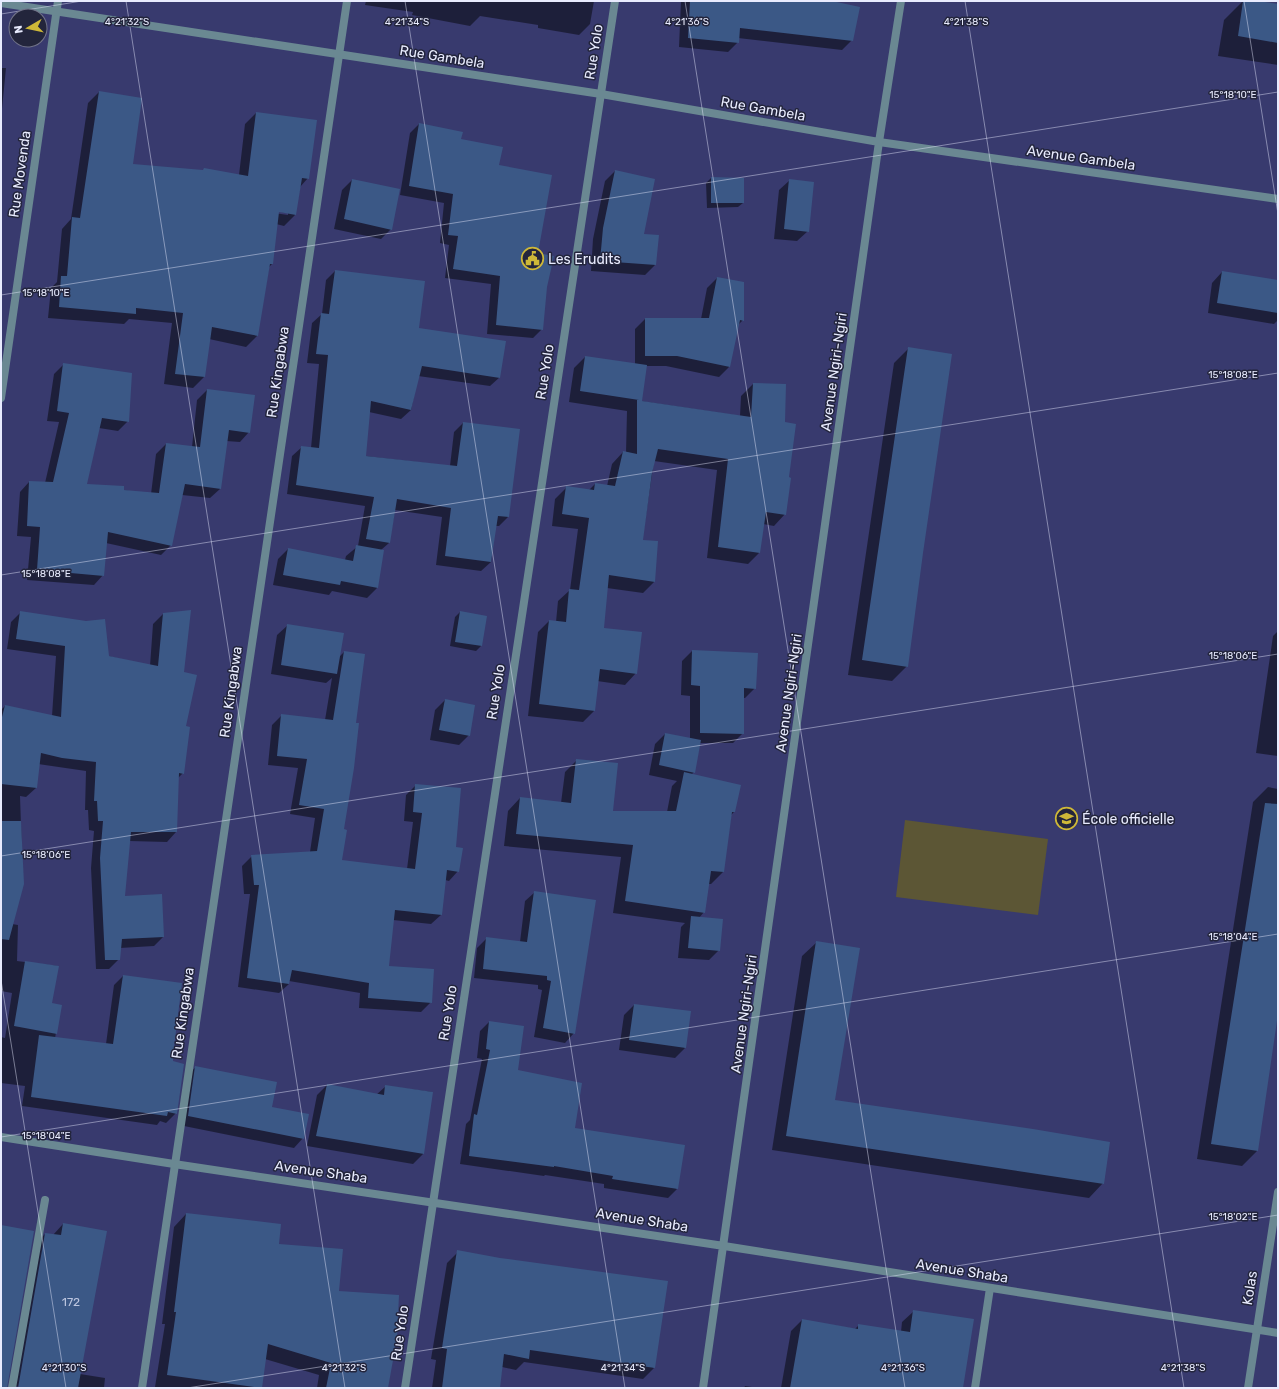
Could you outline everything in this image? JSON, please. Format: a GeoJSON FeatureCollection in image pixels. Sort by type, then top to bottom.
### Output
{"type":"FeatureCollection","features":[{"type":"Feature","properties":{"kind":"street","name":"Rue Movenda"},"geometry":{"type":"LineString","coordinates":[[1,398],[58,1]]}},
{"type":"Feature","properties":{"kind":"street","name":"Rue Kingabwa"},"geometry":{"type":"LineString","coordinates":[[142,1388],[347,1]]}},
{"type":"Feature","properties":{"kind":"street","name":"Rue Yolo"},"geometry":{"type":"LineString","coordinates":[[405,1388],[432,1201],[615,1]]}},
{"type":"Feature","properties":{"kind":"street","name":"Avenue Ngiri-Ngiri"},"geometry":{"type":"LineString","coordinates":[[703,1388],[879,142],[901,1]]}},
{"type":"Feature","properties":{"kind":"street","name":"Rue Gambela"},"geometry":{"type":"LineString","coordinates":[[1,3],[601,94],[879,142]]}},
{"type":"Feature","properties":{"kind":"street","name":"Avenue Gambela"},"geometry":{"type":"LineString","coordinates":[[879,142],[1278,199]]}},
{"type":"Feature","properties":{"kind":"street","name":"Avenue Shaba"},"geometry":{"type":"LineString","coordinates":[[1,1137],[174,1164],[432,1201],[1278,1333]]}},
{"type":"Feature","properties":{"kind":"street","name":"Kolas"},"geometry":{"type":"LineString","coordinates":[[1248,1388],[1278,1192]]}},
{"type":"Feature","properties":{"kind":"street"},"geometry":{"type":"LineString","coordinates":[[12,1388],[45,1200]]}},
{"type":"Feature","properties":{"kind":"street"},"geometry":{"type":"LineString","coordinates":[[975,1388],[990,1288]]}},
{"type":"Feature","properties":{"kind":"shaded area"},"geometry":{"type":"Polygon","coordinates":[[[905,820],[1048,839],[1038,915],[896,897],[905,820]]]}},
{"type":"Feature","properties":{"kind":"building"},"geometry":{"type":"Polygon","coordinates":[[[690,1],[832,1],[860,7],[853,41],[740,28],[739,43],[688,38],[690,1]]]}},
{"type":"Feature","properties":{"kind":"building"},"geometry":{"type":"Polygon","coordinates":[[[1243,1],[1258,1],[1278,4],[1278,43],[1238,36],[1243,1]]]}},
{"type":"Feature","properties":{"kind":"building"},"geometry":{"type":"Polygon","coordinates":[[[99,91],[142,98],[133,164],[203,170],[204,168],[248,176],[256,112],[317,120],[309,179],[302,178],[296,215],[279,212],[273,264],[270,264],[258,336],[212,327],[205,377],[175,374],[183,313],[136,308],[136,314],[59,307],[61,276],[67,276],[72,217],[80,218],[99,91]]]}},
{"type":"Feature","properties":{"kind":"building"},"geometry":{"type":"Polygon","coordinates":[[[419,123],[463,132],[461,139],[503,147],[499,165],[552,175],[538,253],[554,256],[547,287],[543,330],[496,325],[500,276],[453,269],[458,236],[448,235],[453,194],[409,186],[419,123]]]}},
{"type":"Feature","properties":{"kind":"building"},"geometry":{"type":"Polygon","coordinates":[[[615,170],[655,179],[644,234],[659,235],[656,265],[600,261],[603,228],[615,170]]]}},
{"type":"Feature","properties":{"kind":"building"},"geometry":{"type":"Polygon","coordinates":[[[711,177],[744,178],[744,203],[711,203],[711,177]]]}},
{"type":"Feature","properties":{"kind":"building"},"geometry":{"type":"Polygon","coordinates":[[[352,179],[400,189],[392,230],[344,219],[352,179]]]}},
{"type":"Feature","properties":{"kind":"building"},"geometry":{"type":"Polygon","coordinates":[[[789,179],[814,182],[809,232],[784,229],[789,179]]]}},
{"type":"Feature","properties":{"kind":"building"},"geometry":{"type":"Polygon","coordinates":[[[335,270],[425,281],[419,328],[506,341],[500,378],[422,366],[411,410],[371,401],[366,456],[457,466],[463,422],[520,429],[509,517],[498,516],[491,562],[445,556],[451,508],[397,499],[390,543],[366,539],[374,497],[296,485],[301,446],[319,448],[328,355],[316,354],[321,313],[329,314],[335,270]]]}},
{"type":"Feature","properties":{"kind":"building"},"geometry":{"type":"Polygon","coordinates":[[[1222,271],[1278,280],[1278,313],[1217,303],[1222,271]]]}},
{"type":"Feature","properties":{"kind":"building"},"geometry":{"type":"Polygon","coordinates":[[[717,277],[744,282],[744,321],[740,320],[730,367],[677,356],[645,356],[645,318],[709,318],[717,277]]]}},
{"type":"Feature","properties":{"kind":"building"},"geometry":{"type":"Polygon","coordinates":[[[908,347],[952,354],[908,667],[862,660],[908,347]]]}},
{"type":"Feature","properties":{"kind":"building"},"geometry":{"type":"Polygon","coordinates":[[[585,356],[647,365],[642,401],[751,417],[753,383],[786,384],[785,422],[796,424],[786,515],[766,512],[760,553],[718,547],[728,459],[658,449],[652,473],[643,540],[658,541],[655,582],[609,575],[604,628],[642,632],[637,674],[600,669],[595,711],[539,704],[549,620],[566,622],[569,589],[579,590],[589,518],[562,514],[566,486],[594,490],[595,483],[615,486],[623,451],[637,454],[637,400],[639,400],[580,391],[585,356]]]}},
{"type":"Feature","properties":{"kind":"building"},"geometry":{"type":"Polygon","coordinates":[[[63,363],[132,373],[129,422],[102,418],[87,484],[124,486],[124,490],[159,493],[166,443],[200,447],[207,389],[255,395],[250,433],[229,430],[221,489],[185,484],[172,546],[108,532],[104,576],[37,570],[40,527],[27,526],[29,481],[53,482],[69,413],[57,411],[63,363]]]}},
{"type":"Feature","properties":{"kind":"building"},"geometry":{"type":"Polygon","coordinates":[[[356,545],[384,550],[378,588],[341,581],[340,585],[283,575],[288,548],[353,561],[356,545]]]}},
{"type":"Feature","properties":{"kind":"building"},"geometry":{"type":"Polygon","coordinates":[[[191,610],[184,672],[197,675],[186,726],[190,727],[184,774],[179,773],[177,832],[131,832],[125,896],[162,894],[164,937],[122,939],[120,960],[105,960],[100,858],[103,821],[98,821],[97,801],[94,801],[96,762],[62,758],[41,753],[37,788],[1,784],[1,721],[5,705],[61,717],[65,646],[16,639],[20,611],[86,621],[105,619],[109,656],[158,666],[163,613],[191,610]]]}},
{"type":"Feature","properties":{"kind":"building"},"geometry":{"type":"Polygon","coordinates":[[[460,611],[487,616],[482,646],[455,642],[460,611]]]}},
{"type":"Feature","properties":{"kind":"building"},"geometry":{"type":"Polygon","coordinates":[[[287,624],[344,633],[337,674],[281,665],[287,624]]]}},
{"type":"Feature","properties":{"kind":"building"},"geometry":{"type":"Polygon","coordinates":[[[692,650],[758,653],[756,689],[744,688],[744,734],[700,733],[700,686],[691,685],[692,650]]]}},
{"type":"Feature","properties":{"kind":"building"},"geometry":{"type":"Polygon","coordinates":[[[344,651],[365,654],[356,723],[359,723],[354,768],[344,829],[347,830],[342,860],[415,869],[422,813],[413,812],[415,784],[461,788],[456,847],[463,848],[459,872],[447,870],[442,915],[395,910],[389,966],[434,969],[432,1003],[368,998],[369,983],[292,970],[289,984],[247,978],[259,885],[254,885],[251,855],[317,851],[324,809],[299,805],[307,759],[277,756],[281,714],[333,720],[344,651]]]}},
{"type":"Feature","properties":{"kind":"building"},"geometry":{"type":"Polygon","coordinates":[[[445,699],[475,705],[470,736],[439,730],[445,699]]]}},
{"type":"Feature","properties":{"kind":"building"},"geometry":{"type":"Polygon","coordinates":[[[665,733],[701,740],[695,773],[659,765],[665,733]]]}},
{"type":"Feature","properties":{"kind":"building"},"geometry":{"type":"Polygon","coordinates":[[[576,759],[618,763],[613,811],[676,811],[684,772],[741,785],[735,812],[732,812],[724,872],[711,871],[705,913],[625,901],[633,845],[516,834],[520,797],[571,803],[576,759]]]}},
{"type":"Feature","properties":{"kind":"building"},"geometry":{"type":"Polygon","coordinates":[[[1265,803],[1278,804],[1278,1014],[1258,1151],[1211,1144],[1265,803]]]}},
{"type":"Feature","properties":{"kind":"building"},"geometry":{"type":"Polygon","coordinates":[[[1,821],[21,821],[24,884],[9,940],[1,939],[1,821]]]}},
{"type":"Feature","properties":{"kind":"building"},"geometry":{"type":"Polygon","coordinates":[[[534,891],[596,900],[575,1034],[543,1028],[551,981],[547,980],[547,976],[483,969],[486,937],[527,942],[534,891]]]}},
{"type":"Feature","properties":{"kind":"building"},"geometry":{"type":"Polygon","coordinates":[[[691,916],[723,919],[720,951],[688,948],[691,916]]]}},
{"type":"Feature","properties":{"kind":"building"},"geometry":{"type":"Polygon","coordinates":[[[816,941],[860,948],[835,1100],[1033,1129],[1110,1142],[1104,1184],[786,1136],[816,941]]]}},
{"type":"Feature","properties":{"kind":"building"},"geometry":{"type":"Polygon","coordinates":[[[25,961],[59,966],[52,1003],[62,1005],[57,1034],[14,1026],[25,961]]]}},
{"type":"Feature","properties":{"kind":"building"},"geometry":{"type":"Polygon","coordinates":[[[123,975],[182,983],[173,1061],[184,1064],[177,1114],[168,1112],[167,1116],[31,1097],[39,1035],[113,1044],[123,975]]]}},
{"type":"Feature","properties":{"kind":"building"},"geometry":{"type":"Polygon","coordinates":[[[634,1004],[691,1011],[686,1048],[629,1040],[634,1004]]]}},
{"type":"Feature","properties":{"kind":"building"},"geometry":{"type":"Polygon","coordinates":[[[489,1021],[524,1026],[518,1070],[582,1083],[575,1128],[685,1145],[678,1189],[612,1179],[613,1176],[554,1166],[469,1156],[474,1114],[477,1115],[490,1050],[486,1049],[489,1021]]]}},
{"type":"Feature","properties":{"kind":"building"},"geometry":{"type":"Polygon","coordinates":[[[195,1066],[277,1082],[272,1107],[309,1114],[304,1139],[188,1116],[195,1066]]]}},
{"type":"Feature","properties":{"kind":"building"},"geometry":{"type":"Polygon","coordinates":[[[327,1084],[384,1095],[385,1085],[433,1092],[424,1154],[316,1136],[327,1084]]]}},
{"type":"Feature","properties":{"kind":"building"},"geometry":{"type":"Polygon","coordinates":[[[186,1213],[281,1224],[279,1244],[343,1249],[339,1291],[399,1295],[397,1338],[388,1388],[326,1388],[331,1363],[268,1344],[262,1388],[167,1375],[176,1312],[174,1312],[186,1213]]]}},
{"type":"Feature","properties":{"kind":"building"},"geometry":{"type":"Polygon","coordinates":[[[63,1223],[107,1231],[78,1388],[18,1388],[45,1233],[61,1235],[63,1223]]]}},
{"type":"Feature","properties":{"kind":"building"},"geometry":{"type":"Polygon","coordinates":[[[1,1225],[34,1231],[7,1388],[1,1388],[1,1225]]]}},
{"type":"Feature","properties":{"kind":"building"},"geometry":{"type":"Polygon","coordinates":[[[457,1250],[500,1258],[668,1281],[655,1368],[530,1350],[529,1359],[504,1354],[500,1388],[442,1388],[447,1349],[442,1348],[457,1250]]]}},
{"type":"Feature","properties":{"kind":"building"},"geometry":{"type":"Polygon","coordinates":[[[913,1310],[974,1319],[963,1388],[790,1388],[802,1319],[858,1329],[858,1324],[910,1332],[913,1310]]]}},
{"type":"Feature","properties":{"kind":"place","name":"Les Erudits"},"geometry":{"type":"Point","coordinates":[532,259]}},
{"type":"Feature","properties":{"kind":"place","name":"École officielle"},"geometry":{"type":"Point","coordinates":[1066,819]}}]}
